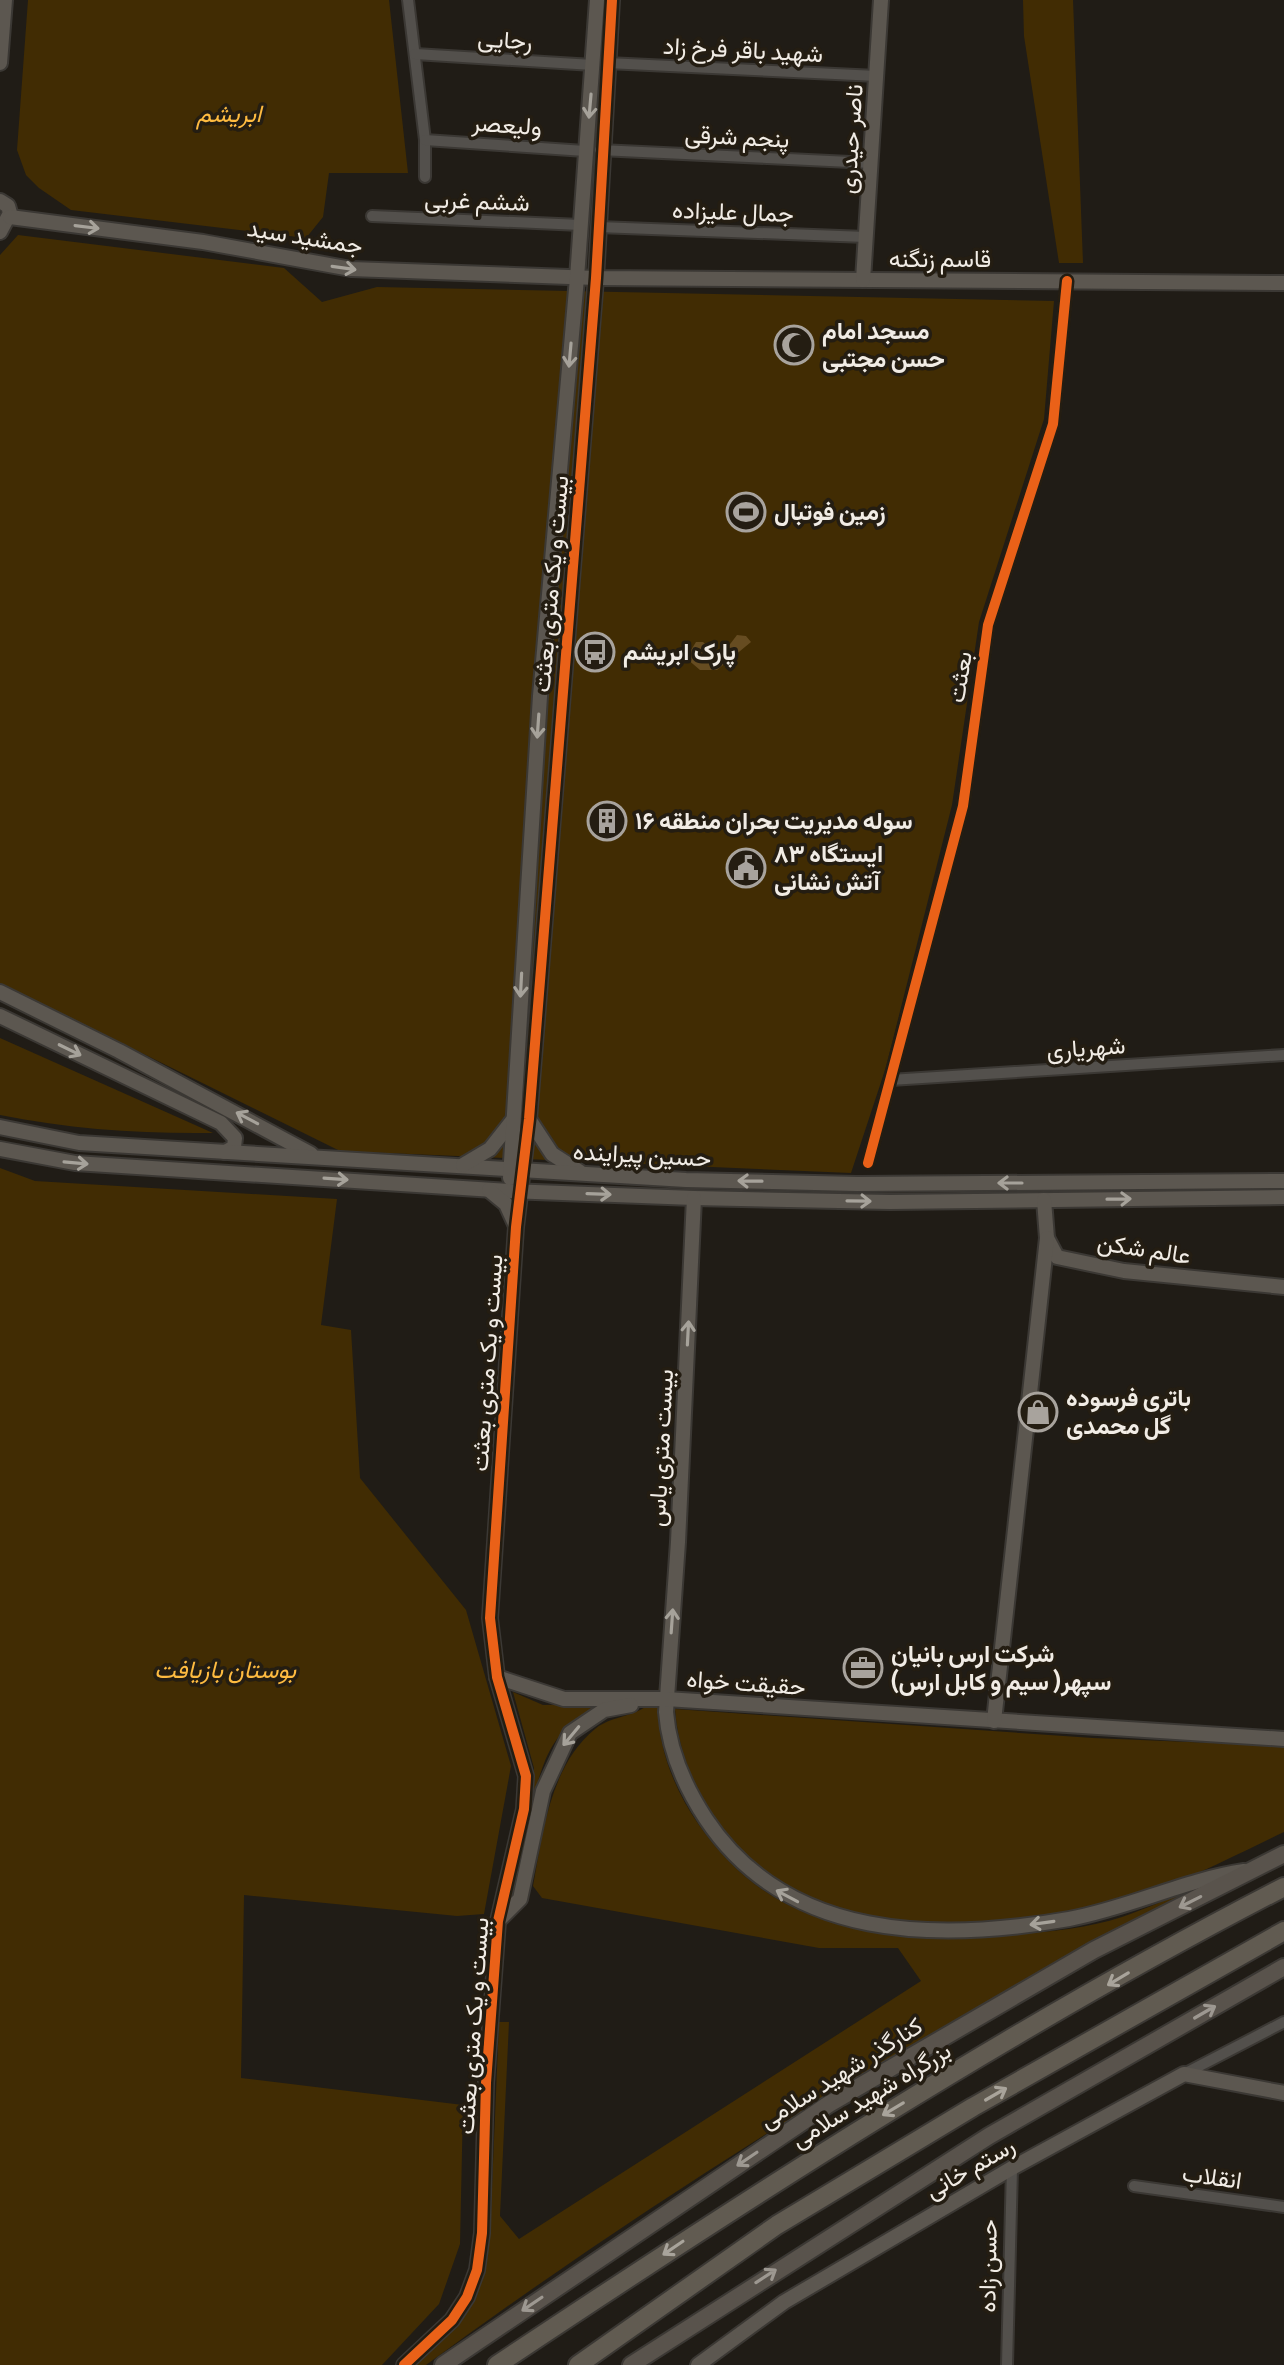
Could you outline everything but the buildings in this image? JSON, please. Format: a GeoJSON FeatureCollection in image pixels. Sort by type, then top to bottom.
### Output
{"type":"FeatureCollection","features":[{"type":"Feature","properties":{"kind":"highway","name":"بزرگراه شهید سلامی"},"geometry":{"type":"LineString","coordinates":[[497,2365],[756,2192],[1182,1940],[1284,1887]]}},
{"type":"Feature","properties":{"kind":"highway"},"geometry":{"type":"LineString","coordinates":[[578,2365],[777,2225],[973,2107],[1284,1931]]}},
{"type":"Feature","properties":{"kind":"main road","name":"کنارگذر شهید سلامی"},"geometry":{"type":"LineString","coordinates":[[443,2365],[829,2104],[1094,1950],[1284,1854]]}},
{"type":"Feature","properties":{"kind":"main road"},"geometry":{"type":"LineString","coordinates":[[631,2365],[989,2136],[1284,1967]]}},
{"type":"Feature","properties":{"kind":"main road"},"geometry":{"type":"LineString","coordinates":[[1240,1992],[1284,1977]]}},
{"type":"Feature","properties":{"kind":"street"},"geometry":{"type":"LineString","coordinates":[[0,60],[5,0]]}},
{"type":"Feature","properties":{"kind":"street"},"geometry":{"type":"LineString","coordinates":[[408,0],[425,140],[425,177]]}},
{"type":"Feature","properties":{"kind":"street","name":"بیست و یک متری بعثت"},"geometry":{"type":"LineString","coordinates":[[597,0],[600,64]]}},
{"type":"Feature","properties":{"kind":"street","name":"بیست و یک متری بعثت"},"geometry":{"type":"LineString","coordinates":[[522,1118],[540,696],[581,225],[593,150],[600,64],[612,0]]}},
{"type":"Feature","properties":{"kind":"street","name":"ناصر حیدری"},"geometry":{"type":"LineString","coordinates":[[863,280],[881,0]]}},
{"type":"Feature","properties":{"kind":"street","name":"رجایی"},"geometry":{"type":"LineString","coordinates":[[415,54],[600,64]]}},
{"type":"Feature","properties":{"kind":"street","name":"شهید باقر فرخ زاد"},"geometry":{"type":"LineString","coordinates":[[600,64],[877,76]]}},
{"type":"Feature","properties":{"kind":"street","name":"ولیعصر"},"geometry":{"type":"LineString","coordinates":[[425,140],[593,150]]}},
{"type":"Feature","properties":{"kind":"street","name":"بیست و یک متری بعثت"},"geometry":{"type":"LineString","coordinates":[[404,2365],[452,2320],[467,2297],[477,2270],[498,1921],[524,1809],[526,1776],[497,1677],[490,1618],[516,1227],[515,1191],[596,278],[598,227],[593,150]]}},
{"type":"Feature","properties":{"kind":"street","name":"پنجم شرقی"},"geometry":{"type":"LineString","coordinates":[[593,150],[871,163]]}},
{"type":"Feature","properties":{"kind":"street"},"geometry":{"type":"LineString","coordinates":[[0,191],[4,217]]}},
{"type":"Feature","properties":{"kind":"street","name":"ششم غربی"},"geometry":{"type":"LineString","coordinates":[[372,216],[581,225]]}},
{"type":"Feature","properties":{"kind":"street","name":"جمشید سید"},"geometry":{"type":"LineString","coordinates":[[4,217],[203,242],[351,269],[596,278]]}},
{"type":"Feature","properties":{"kind":"street","name":"جمال علیزاده"},"geometry":{"type":"LineString","coordinates":[[598,227],[866,237]]}},
{"type":"Feature","properties":{"kind":"street","name":"قاسم زنگنه"},"geometry":{"type":"LineString","coordinates":[[596,278],[1284,283]]}},
{"type":"Feature","properties":{"kind":"street","name":"بعثت"},"geometry":{"type":"LineString","coordinates":[[868,1163],[963,806],[988,625],[1053,424],[1067,281]]}},
{"type":"Feature","properties":{"kind":"street"},"geometry":{"type":"LineString","coordinates":[[0,992],[119,1051],[315,1156]]}},
{"type":"Feature","properties":{"kind":"street"},"geometry":{"type":"LineString","coordinates":[[0,1016],[221,1123],[235,1138],[234,1147],[225,1152]]}},
{"type":"Feature","properties":{"kind":"street","name":"شهریاری"},"geometry":{"type":"LineString","coordinates":[[890,1080],[1284,1055]]}},
{"type":"Feature","properties":{"kind":"street"},"geometry":{"type":"LineString","coordinates":[[457,1167],[475,1161],[522,1118],[552,1154],[574,1171],[595,1177]]}},
{"type":"Feature","properties":{"kind":"street","name":"حسین پیراینده"},"geometry":{"type":"LineString","coordinates":[[0,1127],[79,1143],[315,1156],[595,1177],[857,1184],[1284,1181]]}},
{"type":"Feature","properties":{"kind":"street","name":"حسین پیراینده"},"geometry":{"type":"LineString","coordinates":[[0,1149],[75,1163],[515,1191],[694,1198],[1044,1200],[1284,1197]]}},
{"type":"Feature","properties":{"kind":"street"},"geometry":{"type":"LineString","coordinates":[[488,1189],[506,1204],[516,1227]]}},
{"type":"Feature","properties":{"kind":"street","name":"بیست متری یاس"},"geometry":{"type":"LineString","coordinates":[[694,1198],[678,1542],[666,1699],[674,1754],[691,1794],[718,1836],[765,1884],[824,1913],[901,1928],[1026,1925],[1128,1906],[1213,1876],[1253,1870]]}},
{"type":"Feature","properties":{"kind":"street"},"geometry":{"type":"LineString","coordinates":[[994,1721],[1047,1238],[1044,1200]]}},
{"type":"Feature","properties":{"kind":"street","name":"عالم شکن"},"geometry":{"type":"LineString","coordinates":[[1047,1238],[1057,1257],[1111,1268],[1284,1287]]}},
{"type":"Feature","properties":{"kind":"street","name":"حقیقت خواه"},"geometry":{"type":"LineString","coordinates":[[497,1677],[564,1699],[666,1699],[1284,1739]]}},
{"type":"Feature","properties":{"kind":"street"},"geometry":{"type":"LineString","coordinates":[[498,1921],[520,1899],[543,1791],[570,1733],[604,1710],[666,1699]]}},
{"type":"Feature","properties":{"kind":"street"},"geometry":{"type":"LineString","coordinates":[[1184,2074],[1284,2022]]}},
{"type":"Feature","properties":{"kind":"street"},"geometry":{"type":"LineString","coordinates":[[1184,2074],[1284,2093]]}},
{"type":"Feature","properties":{"kind":"street","name":"رستم خانی"},"geometry":{"type":"LineString","coordinates":[[698,2365],[784,2302],[1012,2168],[1184,2074]]}},
{"type":"Feature","properties":{"kind":"street","name":"حسن زاده"},"geometry":{"type":"LineString","coordinates":[[1007,2365],[1012,2168]]}},
{"type":"Feature","properties":{"kind":"street","name":"انقلاب"},"geometry":{"type":"LineString","coordinates":[[1134,2186],[1284,2207]]}},
{"type":"Feature","properties":{"kind":"green space","name":"ابریشم"},"geometry":{"type":"Polygon","coordinates":[[[28,0],[389,0],[408,173],[329,173],[323,217],[306,238],[71,210],[26,175],[17,150],[28,0]]]}},
{"type":"Feature","properties":{"kind":"green space"},"geometry":{"type":"Polygon","coordinates":[[[1023,0],[1073,0],[1083,263],[1059,263],[1024,36],[1023,0]]]}},
{"type":"Feature","properties":{"kind":"green space"},"geometry":{"type":"Polygon","coordinates":[[[18,235],[284,268],[322,302],[377,287],[1054,301],[1044,419],[979,622],[952,805],[886,1067],[851,1173],[340,1151],[0,983],[0,255],[18,235]]]}},
{"type":"Feature","properties":{"kind":"green space"},"geometry":{"type":"Polygon","coordinates":[[[0,1038],[213,1133],[106,1130],[0,1115],[0,1038]]]}},
{"type":"Feature","properties":{"kind":"green space","name":"بوستان بازیافت"},"geometry":{"type":"Polygon","coordinates":[[[0,1168],[35,1181],[337,1199],[321,1325],[351,1330],[360,1478],[466,1610],[511,1766],[484,1914],[457,1916],[244,1895],[241,2078],[463,2105],[460,2244],[439,2304],[382,2365],[0,2365],[0,1168]]]}},
{"type":"Feature","properties":{"kind":"green space"},"geometry":{"type":"Polygon","coordinates":[[[659,1688],[659,1724],[667,1760],[673,1778],[699,1825],[727,1859],[757,1886],[790,1906],[824,1920],[900,1934],[1035,1933],[1106,1922],[1195,1888],[898,2053],[706,2172],[426,2365],[415,2365],[452,2331],[470,2307],[485,2270],[491,2212],[499,2022],[509,2022],[500,2216],[519,2239],[921,1981],[898,1948],[819,1948],[542,1898],[533,1886],[545,1822],[558,1781],[568,1762],[595,1729],[648,1705],[659,1688]]]}},
{"type":"Feature","properties":{"kind":"green space"},"geometry":{"type":"Polygon","coordinates":[[[513,1692],[543,1705],[606,1704],[576,1721],[557,1739],[544,1763],[534,1795],[534,1768],[513,1692]]]}},
{"type":"Feature","properties":{"kind":"green space"},"geometry":{"type":"Polygon","coordinates":[[[675,1709],[1093,1738],[1284,1746],[1284,1832],[1163,1887],[1070,1911],[1015,1920],[958,1923],[902,1921],[848,1911],[798,1892],[753,1862],[717,1821],[688,1768],[675,1709]]]}},
{"type":"Feature","properties":{"kind":"shaded area"},"geometry":{"type":"Polygon","coordinates":[[[737,635],[746,636],[751,642],[717,670],[700,670],[686,658],[696,642],[703,642],[716,653],[724,652],[737,635]]]}},
{"type":"Feature","properties":{"kind":"cycle path"},"geometry":{"type":"LineString","coordinates":[[404,2365],[452,2320],[467,2297],[477,2270],[482,2233],[486,2083],[498,1921],[524,1809],[526,1776],[497,1677],[490,1618],[516,1227],[529,1119],[596,278],[612,0]]}},
{"type":"Feature","properties":{"kind":"cycle path"},"geometry":{"type":"LineString","coordinates":[[868,1163],[963,806],[988,625],[1053,424],[1067,281]]}},
{"type":"Feature","properties":{"kind":"place","name":"مسجد امام حسن مجتبی"},"geometry":{"type":"Point","coordinates":[794,345]}},
{"type":"Feature","properties":{"kind":"place","name":"زمین فوتبال"},"geometry":{"type":"Point","coordinates":[746,512]}},
{"type":"Feature","properties":{"kind":"place","name":"پارک ابریشم"},"geometry":{"type":"Point","coordinates":[595,652]}},
{"type":"Feature","properties":{"kind":"place","name":"سوله مدیریت بحران منطقه ۱۶"},"geometry":{"type":"Point","coordinates":[607,821]}},
{"type":"Feature","properties":{"kind":"place","name":"ایستگاه ۸۳ آتش نشانی"},"geometry":{"type":"Point","coordinates":[746,868]}},
{"type":"Feature","properties":{"kind":"place","name":"باتری فرسوده گل محمدی"},"geometry":{"type":"Point","coordinates":[1038,1412]}},
{"type":"Feature","properties":{"kind":"place","name":"شرکت ارس بانیان سپهر( سیم و کابل ارس)"},"geometry":{"type":"Point","coordinates":[863,1668]}}]}
